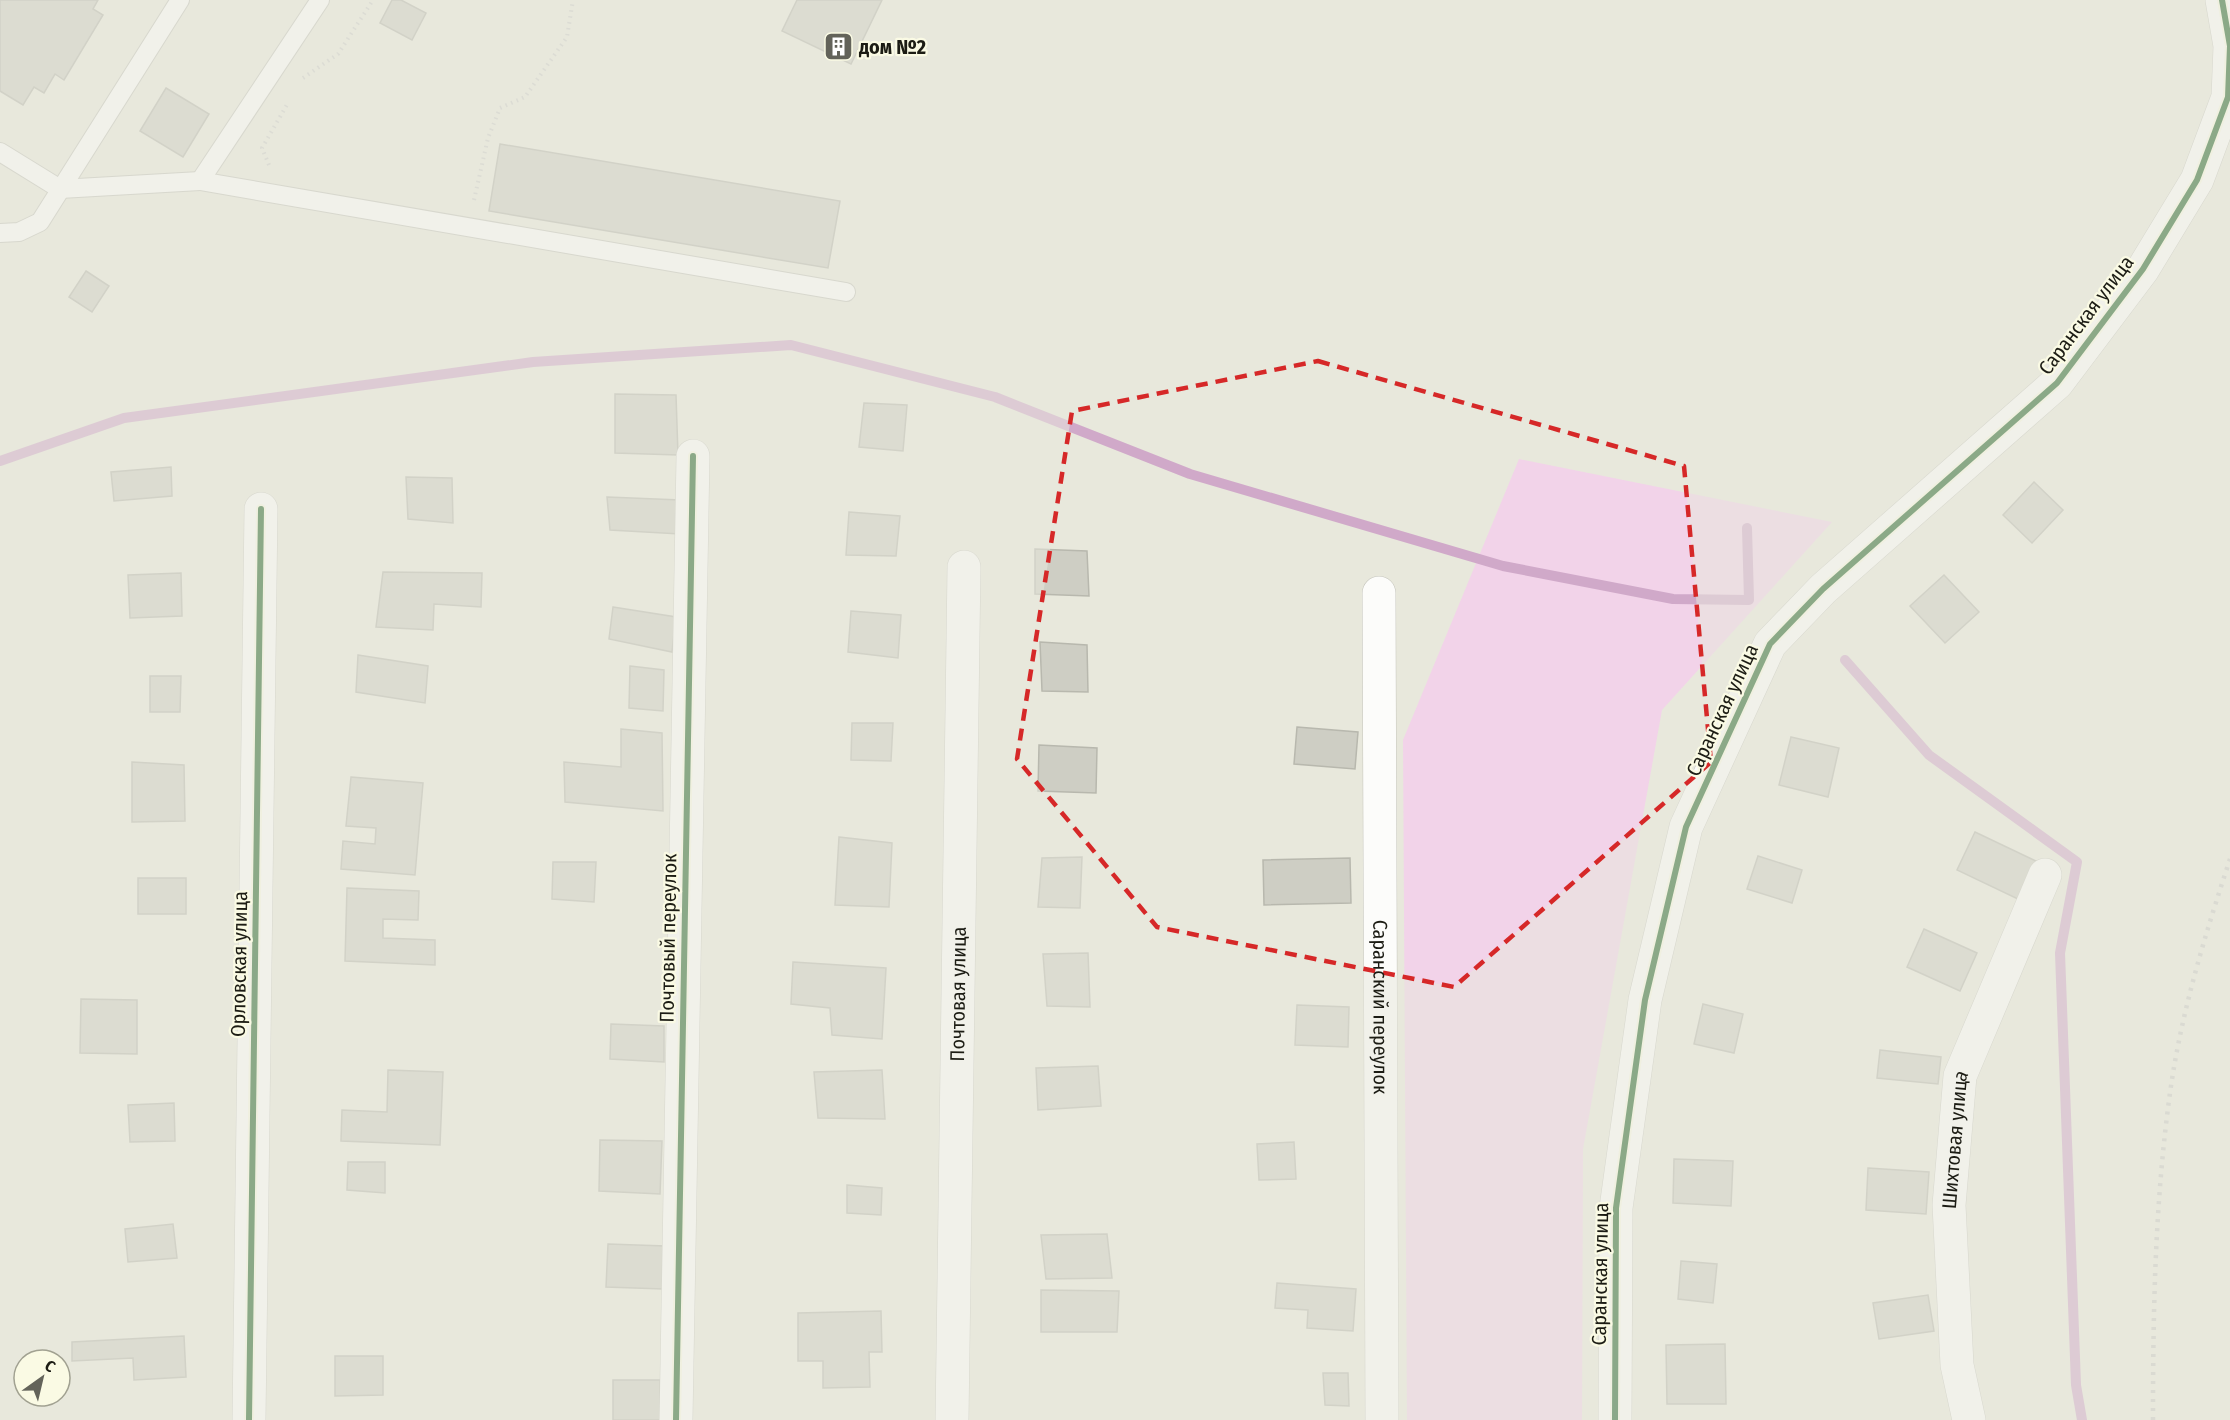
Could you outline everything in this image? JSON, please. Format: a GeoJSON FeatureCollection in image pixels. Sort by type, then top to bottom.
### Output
{"type":"FeatureCollection","features":[{"type":"Feature","properties":{"kind":"street","name":"Саранская улица"},"geometry":{"type":"LineString","coordinates":[[1615,1420],[1616,1208],[1645,1000],[1686,827],[1770,644],[1823,589],[2057,383],[2143,268],[2197,180],[2228,97],[2230,46],[2222,0]]}},
{"type":"Feature","properties":{"kind":"street","name":"Почтовый переулок"},"geometry":{"type":"LineString","coordinates":[[676,1420],[693,456]]}},
{"type":"Feature","properties":{"kind":"street","name":"Орловская улица"},"geometry":{"type":"LineString","coordinates":[[249,1420],[261,509]]}},
{"type":"Feature","properties":{"kind":"street","name":"Почтовая улица"},"geometry":{"type":"LineString","coordinates":[[952,1420],[964,567]]}},
{"type":"Feature","properties":{"kind":"street","name":"Саранский переулок"},"geometry":{"type":"LineString","coordinates":[[1379,593],[1382,1420]]}},
{"type":"Feature","properties":{"kind":"street","name":"Шихтовая улица"},"geometry":{"type":"LineString","coordinates":[[1968,1420],[1957,1365],[1949,1205],[1960,1076],[2045,875]]}},
{"type":"Feature","properties":{"kind":"lane"},"geometry":{"type":"LineString","coordinates":[[200,181],[320,0]]}},
{"type":"Feature","properties":{"kind":"lane"},"geometry":{"type":"LineString","coordinates":[[0,232],[19,232],[40,222],[176,1]]}},
{"type":"Feature","properties":{"kind":"lane"},"geometry":{"type":"LineString","coordinates":[[0,152],[60,189],[200,181],[846,292]]}},
{"type":"Feature","properties":{"kind":"path"},"geometry":{"type":"LineString","coordinates":[[297,88],[303,78],[338,54],[373,0]]}},
{"type":"Feature","properties":{"kind":"path"},"geometry":{"type":"LineString","coordinates":[[474,201],[488,138],[501,108],[525,97],[567,37],[573,0]]}},
{"type":"Feature","properties":{"kind":"path"},"geometry":{"type":"LineString","coordinates":[[270,168],[262,148],[291,98]]}},
{"type":"Feature","properties":{"kind":"highlighted area"},"geometry":{"type":"Polygon","coordinates":[[[1318,361],[1684,466],[1711,762],[1454,987],[1157,927],[1017,759],[1072,411],[1318,361]]]}},
{"type":"Feature","properties":{"kind":"shaded area"},"geometry":{"type":"Polygon","coordinates":[[[1519,459],[1832,522],[1662,710],[1583,1149],[1582,1420],[1407,1420],[1403,740],[1519,459]]]}},
{"type":"Feature","properties":{"kind":"building"},"geometry":{"type":"Polygon","coordinates":[[[0,0],[98,0],[93,9],[103,15],[64,80],[55,74],[44,93],[34,87],[23,105],[0,91],[0,0]]]}},
{"type":"Feature","properties":{"kind":"building"},"geometry":{"type":"Polygon","coordinates":[[[392,0],[401,0],[426,13],[412,40],[380,23],[392,0]]]}},
{"type":"Feature","properties":{"kind":"building","name":"дом №2"},"geometry":{"type":"Polygon","coordinates":[[[797,0],[882,0],[851,64],[782,31],[797,0]]]}},
{"type":"Feature","properties":{"kind":"building"},"geometry":{"type":"Polygon","coordinates":[[[166,88],[209,114],[183,157],[140,131],[166,88]]]}},
{"type":"Feature","properties":{"kind":"building"},"geometry":{"type":"Polygon","coordinates":[[[500,144],[840,201],[828,268],[489,211],[500,144]]]}},
{"type":"Feature","properties":{"kind":"building"},"geometry":{"type":"Polygon","coordinates":[[[86,271],[109,286],[92,312],[69,297],[86,271]]]}},
{"type":"Feature","properties":{"kind":"building"},"geometry":{"type":"Polygon","coordinates":[[[615,394],[676,395],[678,455],[615,453],[615,394]]]}},
{"type":"Feature","properties":{"kind":"building"},"geometry":{"type":"Polygon","coordinates":[[[864,403],[907,405],[903,451],[859,447],[864,403]]]}},
{"type":"Feature","properties":{"kind":"building"},"geometry":{"type":"Polygon","coordinates":[[[171,467],[172,496],[114,501],[111,472],[171,467]]]}},
{"type":"Feature","properties":{"kind":"building"},"geometry":{"type":"Polygon","coordinates":[[[406,477],[452,478],[453,523],[408,519],[406,477]]]}},
{"type":"Feature","properties":{"kind":"building"},"geometry":{"type":"Polygon","coordinates":[[[2034,482],[2063,510],[2032,543],[2003,515],[2034,482]]]}},
{"type":"Feature","properties":{"kind":"building"},"geometry":{"type":"Polygon","coordinates":[[[607,497],[680,500],[680,534],[610,530],[607,497]]]}},
{"type":"Feature","properties":{"kind":"building"},"geometry":{"type":"Polygon","coordinates":[[[849,512],[900,516],[896,556],[846,555],[849,512]]]}},
{"type":"Feature","properties":{"kind":"building"},"geometry":{"type":"Polygon","coordinates":[[[1035,549],[1087,551],[1089,596],[1035,594],[1035,549]]]}},
{"type":"Feature","properties":{"kind":"building"},"geometry":{"type":"Polygon","coordinates":[[[383,572],[482,573],[481,607],[434,604],[433,630],[376,627],[383,572]]]}},
{"type":"Feature","properties":{"kind":"building"},"geometry":{"type":"Polygon","coordinates":[[[181,573],[182,616],[130,618],[128,575],[181,573]]]}},
{"type":"Feature","properties":{"kind":"building"},"geometry":{"type":"Polygon","coordinates":[[[1944,575],[1979,612],[1945,643],[1910,606],[1944,575]]]}},
{"type":"Feature","properties":{"kind":"building"},"geometry":{"type":"Polygon","coordinates":[[[613,607],[676,617],[672,652],[609,639],[613,607]]]}},
{"type":"Feature","properties":{"kind":"building"},"geometry":{"type":"Polygon","coordinates":[[[851,611],[901,615],[898,658],[848,652],[851,611]]]}},
{"type":"Feature","properties":{"kind":"building"},"geometry":{"type":"Polygon","coordinates":[[[1040,642],[1087,645],[1088,692],[1042,691],[1040,642]]]}},
{"type":"Feature","properties":{"kind":"building"},"geometry":{"type":"Polygon","coordinates":[[[358,655],[428,666],[425,703],[356,692],[358,655]]]}},
{"type":"Feature","properties":{"kind":"building"},"geometry":{"type":"Polygon","coordinates":[[[630,666],[664,670],[663,711],[629,708],[630,666]]]}},
{"type":"Feature","properties":{"kind":"building"},"geometry":{"type":"Polygon","coordinates":[[[150,676],[181,676],[180,712],[150,712],[150,676]]]}},
{"type":"Feature","properties":{"kind":"building"},"geometry":{"type":"Polygon","coordinates":[[[852,723],[893,723],[891,761],[851,760],[852,723]]]}},
{"type":"Feature","properties":{"kind":"building"},"geometry":{"type":"Polygon","coordinates":[[[1297,727],[1358,732],[1355,769],[1294,764],[1297,727]]]}},
{"type":"Feature","properties":{"kind":"building"},"geometry":{"type":"Polygon","coordinates":[[[621,729],[662,733],[663,811],[565,802],[564,762],[621,767],[621,729]]]}},
{"type":"Feature","properties":{"kind":"building"},"geometry":{"type":"Polygon","coordinates":[[[1791,737],[1839,748],[1828,797],[1779,785],[1791,737]]]}},
{"type":"Feature","properties":{"kind":"building"},"geometry":{"type":"Polygon","coordinates":[[[1039,745],[1097,748],[1096,793],[1038,791],[1039,745]]]}},
{"type":"Feature","properties":{"kind":"building"},"geometry":{"type":"Polygon","coordinates":[[[132,762],[184,765],[185,821],[132,822],[132,762]]]}},
{"type":"Feature","properties":{"kind":"building"},"geometry":{"type":"Polygon","coordinates":[[[351,777],[423,783],[415,875],[341,869],[343,841],[375,844],[376,828],[346,826],[351,777]]]}},
{"type":"Feature","properties":{"kind":"building"},"geometry":{"type":"Polygon","coordinates":[[[1975,832],[2038,862],[2020,900],[1957,870],[1975,832]]]}},
{"type":"Feature","properties":{"kind":"building"},"geometry":{"type":"Polygon","coordinates":[[[839,837],[892,843],[889,907],[835,905],[839,837]]]}},
{"type":"Feature","properties":{"kind":"building"},"geometry":{"type":"Polygon","coordinates":[[[1758,856],[1802,870],[1792,903],[1747,889],[1758,856]]]}},
{"type":"Feature","properties":{"kind":"building"},"geometry":{"type":"Polygon","coordinates":[[[1082,857],[1080,908],[1038,907],[1042,858],[1082,857]]]}},
{"type":"Feature","properties":{"kind":"building"},"geometry":{"type":"Polygon","coordinates":[[[1350,858],[1351,903],[1264,905],[1263,860],[1350,858]]]}},
{"type":"Feature","properties":{"kind":"building"},"geometry":{"type":"Polygon","coordinates":[[[553,862],[596,862],[594,902],[552,899],[553,862]]]}},
{"type":"Feature","properties":{"kind":"building"},"geometry":{"type":"Polygon","coordinates":[[[138,878],[186,878],[186,914],[138,914],[138,878]]]}},
{"type":"Feature","properties":{"kind":"building"},"geometry":{"type":"Polygon","coordinates":[[[347,888],[419,891],[418,920],[383,919],[383,938],[435,940],[435,965],[345,961],[347,888]]]}},
{"type":"Feature","properties":{"kind":"building"},"geometry":{"type":"Polygon","coordinates":[[[1924,929],[1977,953],[1960,991],[1907,967],[1924,929]]]}},
{"type":"Feature","properties":{"kind":"building"},"geometry":{"type":"Polygon","coordinates":[[[1088,953],[1090,1007],[1047,1006],[1043,954],[1088,953]]]}},
{"type":"Feature","properties":{"kind":"building"},"geometry":{"type":"Polygon","coordinates":[[[793,962],[886,968],[882,1039],[832,1035],[830,1008],[791,1004],[793,962]]]}},
{"type":"Feature","properties":{"kind":"building"},"geometry":{"type":"Polygon","coordinates":[[[81,999],[137,1000],[137,1054],[80,1053],[81,999]]]}},
{"type":"Feature","properties":{"kind":"building"},"geometry":{"type":"Polygon","coordinates":[[[1703,1004],[1743,1014],[1734,1053],[1694,1044],[1703,1004]]]}},
{"type":"Feature","properties":{"kind":"building"},"geometry":{"type":"Polygon","coordinates":[[[1297,1005],[1349,1007],[1348,1047],[1295,1045],[1297,1005]]]}},
{"type":"Feature","properties":{"kind":"building"},"geometry":{"type":"Polygon","coordinates":[[[611,1024],[664,1026],[664,1062],[610,1059],[611,1024]]]}},
{"type":"Feature","properties":{"kind":"building"},"geometry":{"type":"Polygon","coordinates":[[[1880,1050],[1941,1057],[1938,1084],[1877,1078],[1880,1050]]]}},
{"type":"Feature","properties":{"kind":"building"},"geometry":{"type":"Polygon","coordinates":[[[1098,1066],[1101,1106],[1038,1110],[1036,1068],[1098,1066]]]}},
{"type":"Feature","properties":{"kind":"building"},"geometry":{"type":"Polygon","coordinates":[[[388,1070],[443,1072],[440,1145],[341,1141],[342,1110],[387,1112],[388,1070]]]}},
{"type":"Feature","properties":{"kind":"building"},"geometry":{"type":"Polygon","coordinates":[[[882,1070],[885,1119],[818,1118],[814,1072],[882,1070]]]}},
{"type":"Feature","properties":{"kind":"building"},"geometry":{"type":"Polygon","coordinates":[[[174,1103],[175,1141],[130,1142],[128,1105],[174,1103]]]}},
{"type":"Feature","properties":{"kind":"building"},"geometry":{"type":"Polygon","coordinates":[[[600,1140],[662,1141],[660,1194],[599,1191],[600,1140]]]}},
{"type":"Feature","properties":{"kind":"building"},"geometry":{"type":"Polygon","coordinates":[[[1294,1142],[1296,1179],[1259,1180],[1257,1144],[1294,1142]]]}},
{"type":"Feature","properties":{"kind":"building"},"geometry":{"type":"Polygon","coordinates":[[[1674,1159],[1733,1161],[1731,1206],[1673,1203],[1674,1159]]]}},
{"type":"Feature","properties":{"kind":"building"},"geometry":{"type":"Polygon","coordinates":[[[348,1162],[385,1162],[385,1193],[347,1190],[348,1162]]]}},
{"type":"Feature","properties":{"kind":"building"},"geometry":{"type":"Polygon","coordinates":[[[1868,1168],[1929,1172],[1926,1214],[1866,1210],[1868,1168]]]}},
{"type":"Feature","properties":{"kind":"building"},"geometry":{"type":"Polygon","coordinates":[[[847,1185],[882,1188],[881,1215],[847,1213],[847,1185]]]}},
{"type":"Feature","properties":{"kind":"building"},"geometry":{"type":"Polygon","coordinates":[[[173,1224],[177,1258],[128,1262],[125,1229],[173,1224]]]}},
{"type":"Feature","properties":{"kind":"building"},"geometry":{"type":"Polygon","coordinates":[[[1107,1234],[1112,1278],[1046,1279],[1041,1235],[1107,1234]]]}},
{"type":"Feature","properties":{"kind":"building"},"geometry":{"type":"Polygon","coordinates":[[[608,1244],[665,1246],[663,1289],[606,1287],[608,1244]]]}},
{"type":"Feature","properties":{"kind":"building"},"geometry":{"type":"Polygon","coordinates":[[[1681,1261],[1717,1264],[1713,1303],[1678,1299],[1681,1261]]]}},
{"type":"Feature","properties":{"kind":"building"},"geometry":{"type":"Polygon","coordinates":[[[1277,1283],[1356,1289],[1353,1331],[1307,1328],[1308,1310],[1275,1308],[1277,1283]]]}},
{"type":"Feature","properties":{"kind":"building"},"geometry":{"type":"Polygon","coordinates":[[[1041,1290],[1119,1291],[1117,1332],[1041,1332],[1041,1290]]]}},
{"type":"Feature","properties":{"kind":"building"},"geometry":{"type":"Polygon","coordinates":[[[1928,1295],[1934,1331],[1879,1339],[1873,1303],[1928,1295]]]}},
{"type":"Feature","properties":{"kind":"building"},"geometry":{"type":"Polygon","coordinates":[[[881,1311],[882,1352],[869,1352],[870,1387],[823,1388],[823,1361],[798,1361],[798,1313],[881,1311]]]}},
{"type":"Feature","properties":{"kind":"building"},"geometry":{"type":"Polygon","coordinates":[[[184,1336],[186,1377],[134,1380],[133,1358],[72,1361],[72,1342],[184,1336]]]}},
{"type":"Feature","properties":{"kind":"building"},"geometry":{"type":"Polygon","coordinates":[[[1725,1344],[1726,1404],[1667,1404],[1666,1345],[1725,1344]]]}},
{"type":"Feature","properties":{"kind":"building"},"geometry":{"type":"Polygon","coordinates":[[[335,1356],[383,1356],[383,1395],[335,1396],[335,1356]]]}},
{"type":"Feature","properties":{"kind":"building"},"geometry":{"type":"Polygon","coordinates":[[[1323,1373],[1348,1373],[1349,1406],[1325,1405],[1323,1373]]]}},
{"type":"Feature","properties":{"kind":"building"},"geometry":{"type":"Polygon","coordinates":[[[613,1380],[660,1380],[660,1420],[613,1420],[613,1380]]]}},
{"type":"Feature","properties":{"kind":"waterway"},"geometry":{"type":"LineString","coordinates":[[0,461],[124,418],[533,362],[791,345],[995,397],[1190,474],[1503,566],[1673,599],[1749,600],[1747,528]]}},
{"type":"Feature","properties":{"kind":"waterway"},"geometry":{"type":"LineString","coordinates":[[1845,660],[1929,755],[2077,862],[2060,953],[2076,1385],[2082,1420]]}},
{"type":"Feature","properties":{"kind":"railway"},"geometry":{"type":"LineString","coordinates":[[2153,1420],[2156,1256],[2161,1174],[2170,1093],[2180,1033],[2195,974],[2230,859]]}},
{"type":"Feature","properties":{"kind":"cycle path"},"geometry":{"type":"LineString","coordinates":[[1615,1420],[1616,1208],[1645,1000],[1686,827],[1770,644],[1823,589],[2057,383],[2143,269],[2197,180],[2228,97],[2230,46],[2222,0]]}},
{"type":"Feature","properties":{"kind":"cycle path"},"geometry":{"type":"LineString","coordinates":[[676,1420],[693,456]]}},
{"type":"Feature","properties":{"kind":"cycle path"},"geometry":{"type":"LineString","coordinates":[[249,1420],[261,509]]}},
{"type":"Feature","properties":{"kind":"place","name":"дом №2"},"geometry":{"type":"Point","coordinates":[838,47]}}]}
